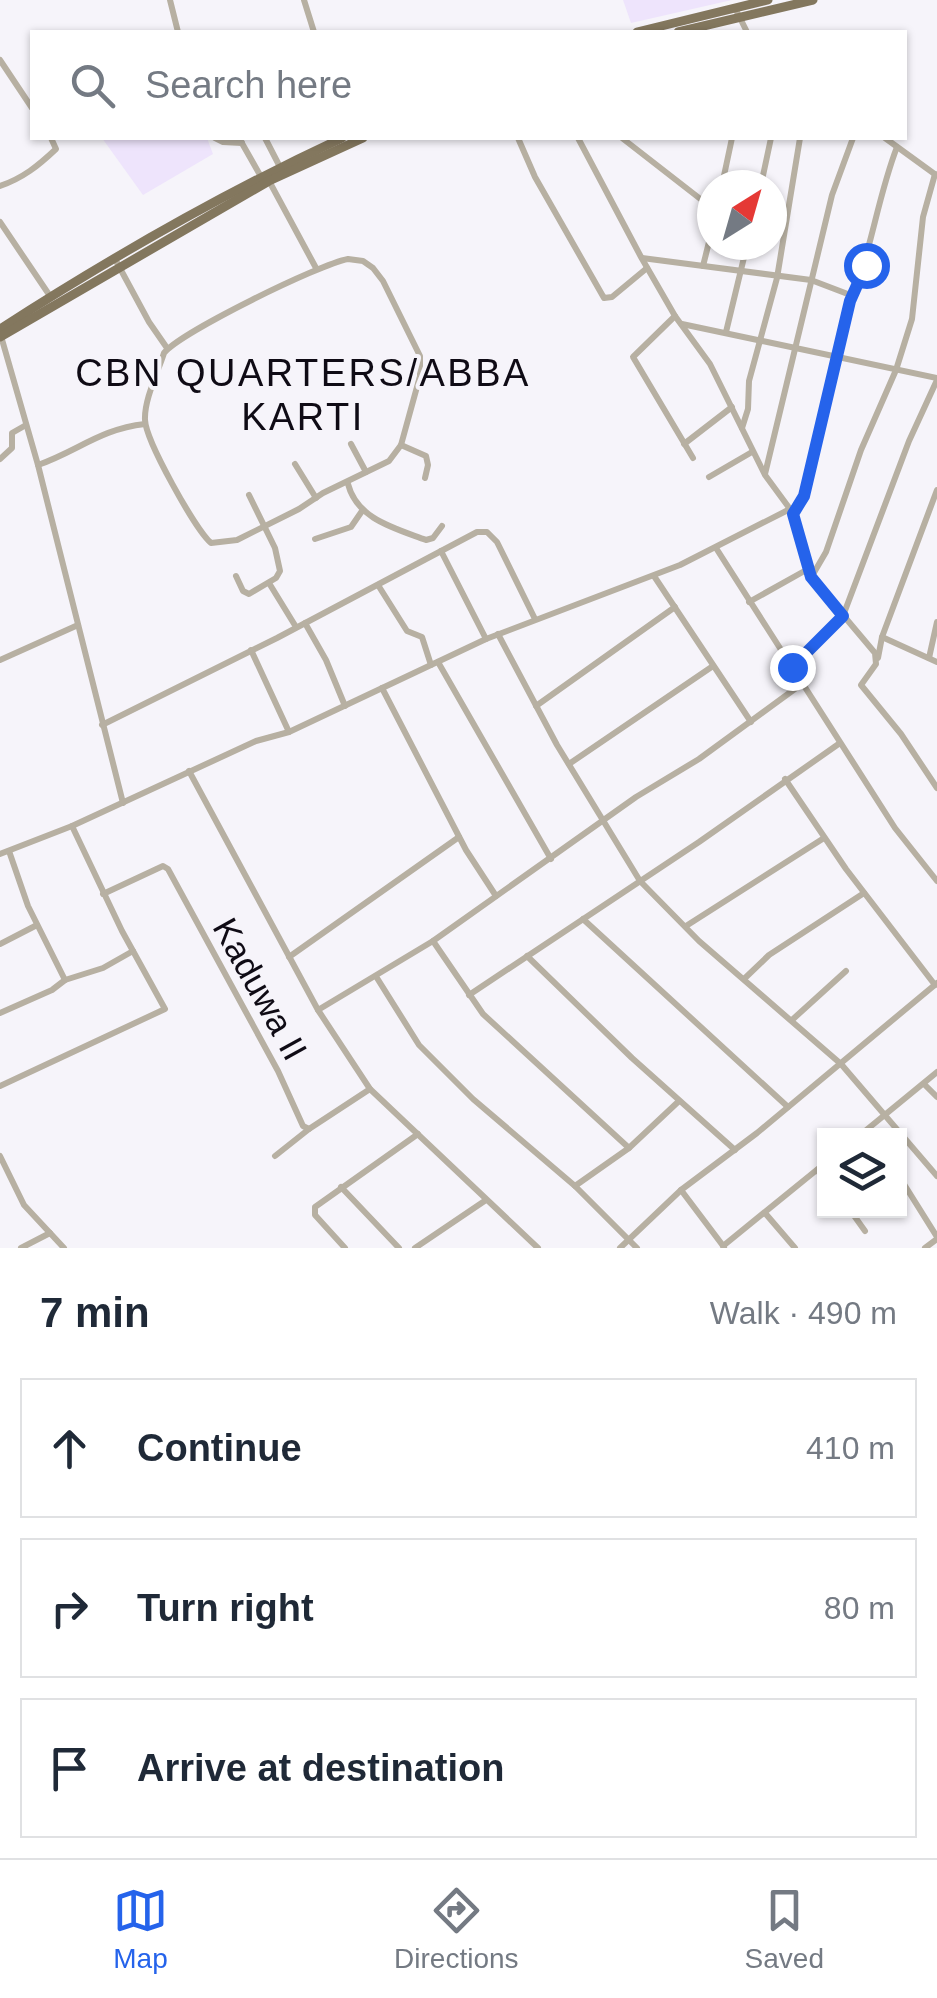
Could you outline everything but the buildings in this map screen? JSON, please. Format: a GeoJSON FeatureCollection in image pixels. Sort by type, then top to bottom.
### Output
{"type":"FeatureCollection","features":[{"type":"Feature","properties":{"kind":"main road"},"geometry":{"type":"LineString","coordinates":[[684,30],[768,0]]}},
{"type":"Feature","properties":{"kind":"main road"},"geometry":{"type":"LineString","coordinates":[[648,30],[814,0]]}},
{"type":"Feature","properties":{"kind":"main road"},"geometry":{"type":"LineString","coordinates":[[0,335],[280,166],[338,140]]}},
{"type":"Feature","properties":{"kind":"main road"},"geometry":{"type":"LineString","coordinates":[[265,177],[358,140]]}},
{"type":"Feature","properties":{"kind":"main road"},"geometry":{"type":"LineString","coordinates":[[0,335],[50,296],[117,263]]}},
{"type":"Feature","properties":{"kind":"street"},"geometry":{"type":"LineString","coordinates":[[304,0],[313,30]]}},
{"type":"Feature","properties":{"kind":"street"},"geometry":{"type":"LineString","coordinates":[[168,2],[177,30]]}},
{"type":"Feature","properties":{"kind":"street"},"geometry":{"type":"LineString","coordinates":[[737,13],[746,30]]}},
{"type":"Feature","properties":{"kind":"street"},"geometry":{"type":"LineString","coordinates":[[0,60],[30,105]]}},
{"type":"Feature","properties":{"kind":"street"},"geometry":{"type":"LineString","coordinates":[[0,186],[21,178],[46,158],[56,149],[52,140]]}},
{"type":"Feature","properties":{"kind":"street"},"geometry":{"type":"LineString","coordinates":[[241,140],[316,268]]}},
{"type":"Feature","properties":{"kind":"street"},"geometry":{"type":"LineString","coordinates":[[266,140],[280,166]]}},
{"type":"Feature","properties":{"kind":"street"},"geometry":{"type":"LineString","coordinates":[[519,140],[535,177],[604,298],[612,297],[647,268]]}},
{"type":"Feature","properties":{"kind":"street"},"geometry":{"type":"LineString","coordinates":[[579,140],[640,258],[710,364],[765,476],[792,511],[810,573],[878,659]]}},
{"type":"Feature","properties":{"kind":"street"},"geometry":{"type":"LineString","coordinates":[[625,140],[697,196]]}},
{"type":"Feature","properties":{"kind":"street"},"geometry":{"type":"LineString","coordinates":[[725,170],[732,140]]}},
{"type":"Feature","properties":{"kind":"street"},"geometry":{"type":"LineString","coordinates":[[764,170],[771,140]]}},
{"type":"Feature","properties":{"kind":"street"},"geometry":{"type":"LineString","coordinates":[[741,429],[759,340],[777,278],[800,140]]}},
{"type":"Feature","properties":{"kind":"street"},"geometry":{"type":"LineString","coordinates":[[765,476],[832,194],[852,140]]}},
{"type":"Feature","properties":{"kind":"street"},"geometry":{"type":"LineString","coordinates":[[750,602],[810,573],[826,552],[912,319],[922,218],[936,175],[888,140]]}},
{"type":"Feature","properties":{"kind":"street"},"geometry":{"type":"LineString","coordinates":[[0,854],[72,826],[256,741],[289,732],[486,638],[654,576],[792,511],[804,496],[836,358],[897,147]]}},
{"type":"Feature","properties":{"kind":"street"},"geometry":{"type":"LineString","coordinates":[[0,222],[50,296]]}},
{"type":"Feature","properties":{"kind":"street"},"geometry":{"type":"LineString","coordinates":[[640,258],[811,280],[853,296]]}},
{"type":"Feature","properties":{"kind":"street"},"geometry":{"type":"LineString","coordinates":[[348,259],[363,261],[373,268],[414,341],[420,356],[420,376],[400,446],[390,460],[237,540],[210,543],[186,511],[145,424],[168,348],[316,268],[348,259]]}},
{"type":"Feature","properties":{"kind":"street"},"geometry":{"type":"LineString","coordinates":[[704,266],[705,260]]}},
{"type":"Feature","properties":{"kind":"street"},"geometry":{"type":"LineString","coordinates":[[726,332],[743,260]]}},
{"type":"Feature","properties":{"kind":"street"},"geometry":{"type":"LineString","coordinates":[[117,263],[168,348]]}},
{"type":"Feature","properties":{"kind":"street"},"geometry":{"type":"LineString","coordinates":[[675,316],[633,357],[693,458]]}},
{"type":"Feature","properties":{"kind":"street"},"geometry":{"type":"LineString","coordinates":[[681,324],[937,379],[843,616],[792,667]]}},
{"type":"Feature","properties":{"kind":"street"},"geometry":{"type":"LineString","coordinates":[[0,335],[38,465],[123,803]]}},
{"type":"Feature","properties":{"kind":"street"},"geometry":{"type":"LineString","coordinates":[[684,444],[732,406]]}},
{"type":"Feature","properties":{"kind":"street"},"geometry":{"type":"LineString","coordinates":[[38,465],[112,429],[145,424]]}},
{"type":"Feature","properties":{"kind":"street"},"geometry":{"type":"LineString","coordinates":[[0,459],[12,448],[12,434],[26,425]]}},
{"type":"Feature","properties":{"kind":"street"},"geometry":{"type":"LineString","coordinates":[[351,444],[366,472]]}},
{"type":"Feature","properties":{"kind":"street"},"geometry":{"type":"LineString","coordinates":[[400,446],[426,456],[425,478]]}},
{"type":"Feature","properties":{"kind":"street"},"geometry":{"type":"LineString","coordinates":[[708,478],[752,452]]}},
{"type":"Feature","properties":{"kind":"street"},"geometry":{"type":"LineString","coordinates":[[295,464],[316,498]]}},
{"type":"Feature","properties":{"kind":"street"},"geometry":{"type":"LineString","coordinates":[[348,484],[362,512],[426,540],[433,538],[442,526]]}},
{"type":"Feature","properties":{"kind":"street"},"geometry":{"type":"LineString","coordinates":[[937,490],[882,636],[878,659],[861,685],[901,734],[937,788]]}},
{"type":"Feature","properties":{"kind":"street"},"geometry":{"type":"LineString","coordinates":[[236,576],[249,594],[269,583],[280,571],[280,561],[249,495]]}},
{"type":"Feature","properties":{"kind":"street"},"geometry":{"type":"LineString","coordinates":[[314,540],[351,527],[362,512]]}},
{"type":"Feature","properties":{"kind":"street"},"geometry":{"type":"LineString","coordinates":[[102,724],[477,532],[492,535],[534,619]]}},
{"type":"Feature","properties":{"kind":"street"},"geometry":{"type":"LineString","coordinates":[[716,548],[895,828],[937,881]]}},
{"type":"Feature","properties":{"kind":"street"},"geometry":{"type":"LineString","coordinates":[[441,551],[486,638]]}},
{"type":"Feature","properties":{"kind":"street"},"geometry":{"type":"LineString","coordinates":[[654,576],[751,722]]}},
{"type":"Feature","properties":{"kind":"street"},"geometry":{"type":"LineString","coordinates":[[269,583],[296,628]]}},
{"type":"Feature","properties":{"kind":"street"},"geometry":{"type":"LineString","coordinates":[[378,585],[407,631],[422,638],[551,859]]}},
{"type":"Feature","properties":{"kind":"street"},"geometry":{"type":"LineString","coordinates":[[536,706],[675,607]]}},
{"type":"Feature","properties":{"kind":"street"},"geometry":{"type":"LineString","coordinates":[[882,636],[933,660],[937,622]]}},
{"type":"Feature","properties":{"kind":"street"},"geometry":{"type":"LineString","coordinates":[[305,623],[345,706]]}},
{"type":"Feature","properties":{"kind":"street"},"geometry":{"type":"LineString","coordinates":[[0,660],[78,624]]}},
{"type":"Feature","properties":{"kind":"street"},"geometry":{"type":"LineString","coordinates":[[498,634],[568,764],[640,880],[685,926],[840,1064],[937,1176]]}},
{"type":"Feature","properties":{"kind":"street"},"geometry":{"type":"LineString","coordinates":[[251,650],[289,732]]}},
{"type":"Feature","properties":{"kind":"street"},"geometry":{"type":"LineString","coordinates":[[568,764],[713,666]]}},
{"type":"Feature","properties":{"kind":"street"},"geometry":{"type":"LineString","coordinates":[[318,1010],[434,941],[803,684]]}},
{"type":"Feature","properties":{"kind":"street"},"geometry":{"type":"LineString","coordinates":[[382,688],[459,837],[496,896]]}},
{"type":"Feature","properties":{"kind":"street"},"geometry":{"type":"LineString","coordinates":[[469,995],[699,842],[840,742]]}},
{"type":"Feature","properties":{"kind":"street"},"geometry":{"type":"LineString","coordinates":[[189,771],[318,1010],[370,1089],[531,1246]]}},
{"type":"Feature","properties":{"kind":"street"},"geometry":{"type":"LineString","coordinates":[[620,1248],[680,1190],[735,1150],[936,984],[864,893],[785,779]]}},
{"type":"Feature","properties":{"kind":"street"},"geometry":{"type":"LineString","coordinates":[[0,1086],[165,1009],[72,826]]}},
{"type":"Feature","properties":{"kind":"street"},"geometry":{"type":"LineString","coordinates":[[290,956],[459,837]]}},
{"type":"Feature","properties":{"kind":"street"},"geometry":{"type":"LineString","coordinates":[[685,926],[824,838]]}},
{"type":"Feature","properties":{"kind":"street"},"geometry":{"type":"LineString","coordinates":[[9,850],[36,925],[66,980]]}},
{"type":"Feature","properties":{"kind":"street","name":"Kaduwa II"},"geometry":{"type":"LineString","coordinates":[[104,894],[163,866],[168,869],[278,1071],[297,1117],[309,1129]]}},
{"type":"Feature","properties":{"kind":"street"},"geometry":{"type":"LineString","coordinates":[[744,979],[769,955],[864,893]]}},
{"type":"Feature","properties":{"kind":"street"},"geometry":{"type":"LineString","coordinates":[[583,919],[788,1107]]}},
{"type":"Feature","properties":{"kind":"street"},"geometry":{"type":"LineString","coordinates":[[0,944],[36,925]]}},
{"type":"Feature","properties":{"kind":"street"},"geometry":{"type":"LineString","coordinates":[[434,941],[469,995],[502,1034],[629,1148]]}},
{"type":"Feature","properties":{"kind":"street"},"geometry":{"type":"LineString","coordinates":[[0,1013],[133,951]]}},
{"type":"Feature","properties":{"kind":"street"},"geometry":{"type":"LineString","coordinates":[[527,956],[735,1150]]}},
{"type":"Feature","properties":{"kind":"street"},"geometry":{"type":"LineString","coordinates":[[792,1020],[846,971]]}},
{"type":"Feature","properties":{"kind":"street"},"geometry":{"type":"LineString","coordinates":[[377,978],[418,1045],[473,1100],[575,1186],[637,1248]]}},
{"type":"Feature","properties":{"kind":"street"},"geometry":{"type":"LineString","coordinates":[[868,1128],[937,1072]]}},
{"type":"Feature","properties":{"kind":"street"},"geometry":{"type":"LineString","coordinates":[[924,1083],[937,1097]]}},
{"type":"Feature","properties":{"kind":"street"},"geometry":{"type":"LineString","coordinates":[[275,1156],[370,1089]]}},
{"type":"Feature","properties":{"kind":"street"},"geometry":{"type":"LineString","coordinates":[[575,1186],[629,1148],[678,1100]]}},
{"type":"Feature","properties":{"kind":"street"},"geometry":{"type":"LineString","coordinates":[[344,1248],[314,1210],[418,1134]]}},
{"type":"Feature","properties":{"kind":"street"},"geometry":{"type":"LineString","coordinates":[[0,1156],[24,1205],[64,1248]]}},
{"type":"Feature","properties":{"kind":"street"},"geometry":{"type":"LineString","coordinates":[[680,1190],[724,1247],[817,1170]]}},
{"type":"Feature","properties":{"kind":"street"},"geometry":{"type":"LineString","coordinates":[[341,1188],[399,1248]]}},
{"type":"Feature","properties":{"kind":"street"},"geometry":{"type":"LineString","coordinates":[[907,1189],[937,1238],[925,1248]]}},
{"type":"Feature","properties":{"kind":"street"},"geometry":{"type":"LineString","coordinates":[[415,1248],[486,1200]]}},
{"type":"Feature","properties":{"kind":"street"},"geometry":{"type":"LineString","coordinates":[[765,1212],[796,1248]]}},
{"type":"Feature","properties":{"kind":"street"},"geometry":{"type":"LineString","coordinates":[[856,1218],[866,1231]]}},
{"type":"Feature","properties":{"kind":"street"},"geometry":{"type":"LineString","coordinates":[[22,1248],[50,1233]]}},
{"type":"Feature","properties":{"kind":"shaded area"},"geometry":{"type":"Polygon","coordinates":[[[623,0],[732,0],[631,23],[623,0]]]}},
{"type":"Feature","properties":{"kind":"shaded area"},"geometry":{"type":"Polygon","coordinates":[[[103,140],[208,140],[213,154],[143,195],[103,140]]]}},
{"type":"Feature","properties":{"kind":"district","name":"CBN QUARTERS/ABBA KARTI"},"geometry":{"type":"Point","coordinates":[303,394]}},
{"type":"Feature","properties":{"kind":"route"},"geometry":{"type":"LineString","coordinates":[[792,667],[843,616],[811,577],[793,514],[804,496],[850,301],[866,265]]}}]}
